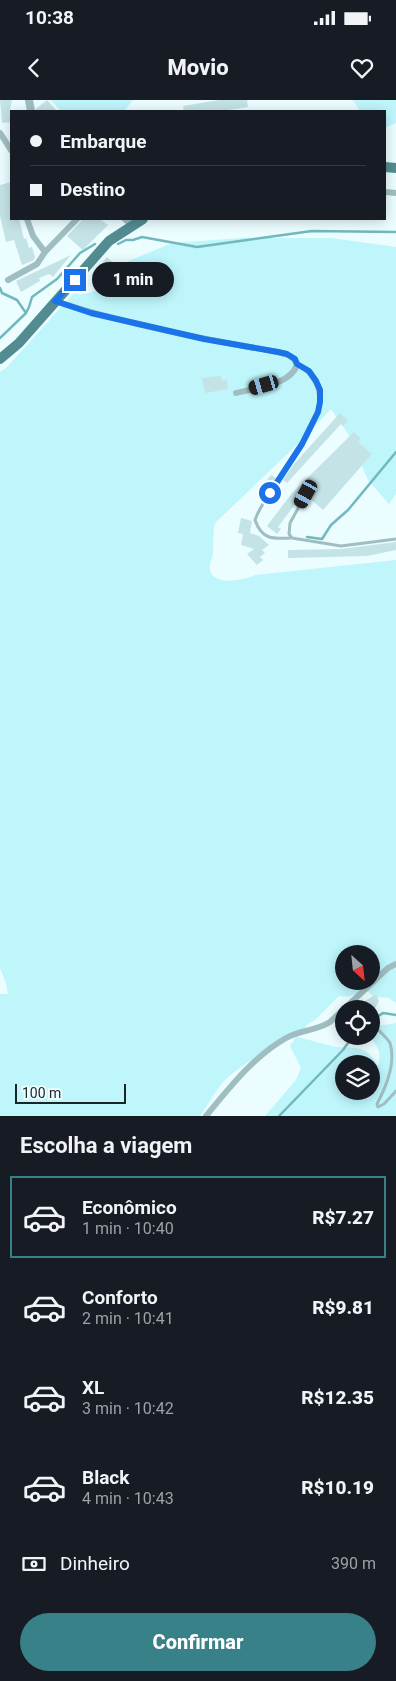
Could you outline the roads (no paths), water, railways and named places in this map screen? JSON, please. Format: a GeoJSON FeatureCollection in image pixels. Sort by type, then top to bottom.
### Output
{"type":"FeatureCollection","features":[{"type":"Feature","properties":{"kind":"main road"},"geometry":{"type":"LineString","coordinates":[[0,359],[19,343],[109,241],[130,222]]}},
{"type":"Feature","properties":{"kind":"street"},"geometry":{"type":"LineString","coordinates":[[0,132],[10,148]]}},
{"type":"Feature","properties":{"kind":"street"},"geometry":{"type":"LineString","coordinates":[[27,220],[34,236],[45,252]]}},
{"type":"Feature","properties":{"kind":"street"},"geometry":{"type":"LineString","coordinates":[[8,280],[37,264],[45,252],[76,220]]}},
{"type":"Feature","properties":{"kind":"street"},"geometry":{"type":"LineString","coordinates":[[55,301],[91,313],[204,339],[287,354],[295,359],[296,369],[290,375],[278,381],[236,393]]}},
{"type":"Feature","properties":{"kind":"street"},"geometry":{"type":"LineString","coordinates":[[206,1116],[246,1068],[261,1056],[296,1033],[324,1026],[388,968],[396,964]]}},
{"type":"Feature","properties":{"kind":"lane"},"geometry":{"type":"LineString","coordinates":[[297,364],[309,371],[320,390],[318,412],[302,444],[255,520],[260,532],[279,539],[292,538],[341,546],[396,539]]}},
{"type":"Feature","properties":{"kind":"lane"},"geometry":{"type":"LineString","coordinates":[[292,538],[289,534],[290,523],[306,494]]}},
{"type":"Feature","properties":{"kind":"lane"},"geometry":{"type":"LineString","coordinates":[[380,1032],[388,1040],[395,1055],[393,1068],[377,1104],[378,1107],[384,1104],[396,1091]]}},
{"type":"Feature","properties":{"kind":"waterway"},"geometry":{"type":"LineString","coordinates":[[118,244],[126,240],[142,237],[197,247],[312,231],[396,232]]}},
{"type":"Feature","properties":{"kind":"waterway"},"geometry":{"type":"LineString","coordinates":[[0,338],[26,313],[32,297],[57,279],[80,253],[95,244]]}},
{"type":"Feature","properties":{"kind":"waterway"},"geometry":{"type":"LineString","coordinates":[[0,288],[2,293],[17,300],[26,313]]}},
{"type":"Feature","properties":{"kind":"waterway"},"geometry":{"type":"LineString","coordinates":[[307,537],[322,539],[331,525],[348,510],[396,452]]}},
{"type":"Feature","properties":{"kind":"waterway"},"geometry":{"type":"LineString","coordinates":[[380,1015],[383,1013],[396,1015]]}},
{"type":"Feature","properties":{"kind":"waterway"},"geometry":{"type":"LineString","coordinates":[[279,1116],[347,1045]]}}]}
